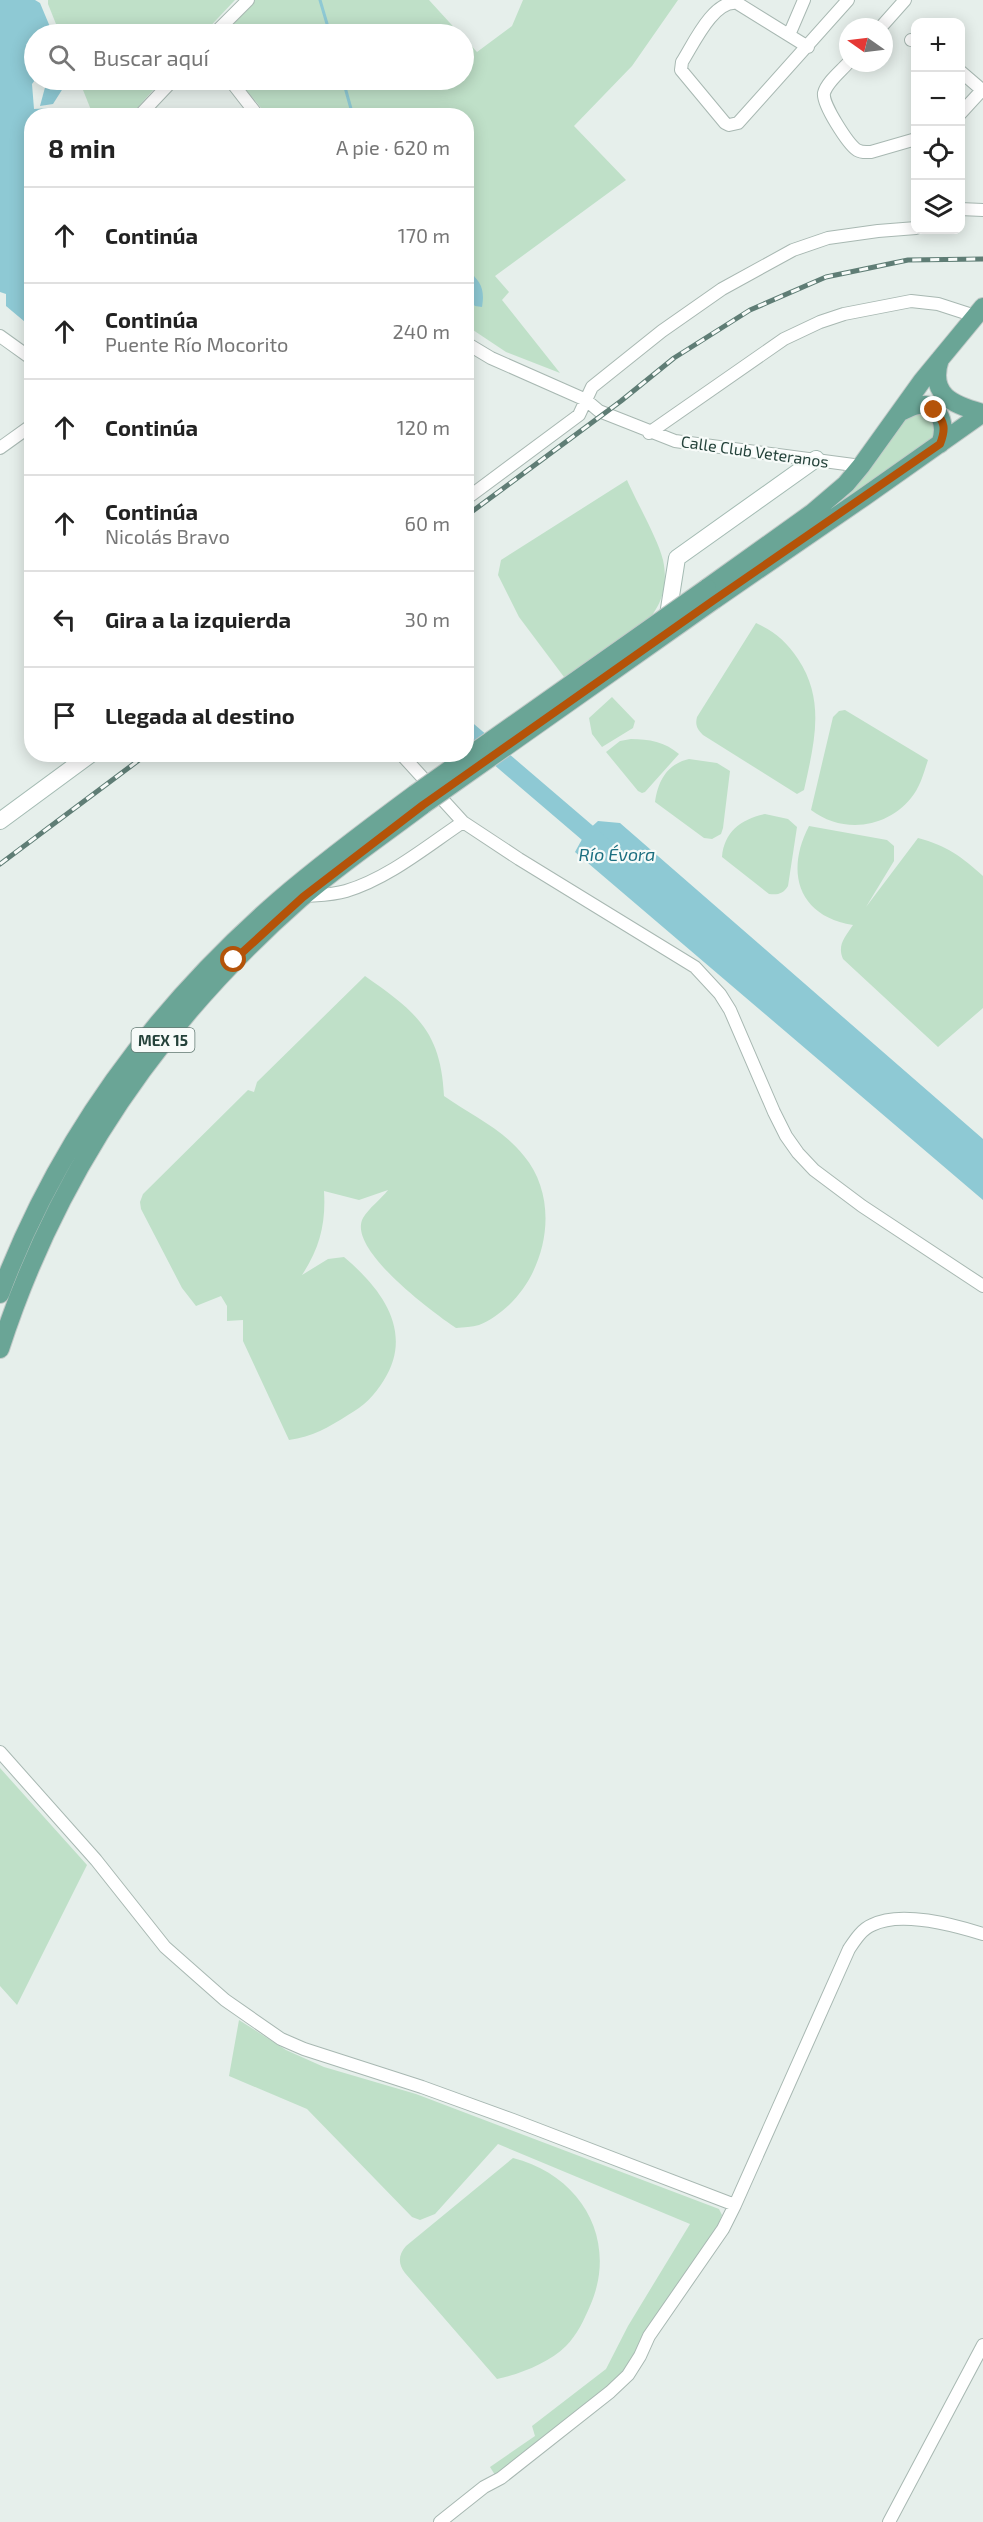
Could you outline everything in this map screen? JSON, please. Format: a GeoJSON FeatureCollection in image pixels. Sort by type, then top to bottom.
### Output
{"type":"FeatureCollection","features":[{"type":"Feature","properties":{"kind":"main road","name":"MEX 15"},"geometry":{"type":"LineString","coordinates":[[474,758],[668,615],[710,594],[836,492],[861,466],[940,358],[979,312]]}},
{"type":"Feature","properties":{"kind":"main road"},"geometry":{"type":"LineString","coordinates":[[940,358],[936,377],[942,392],[954,404],[983,413]]}},
{"type":"Feature","properties":{"kind":"main road"},"geometry":{"type":"LineString","coordinates":[[899,413],[917,405],[929,406],[943,420],[945,427],[940,444]]}},
{"type":"Feature","properties":{"kind":"main road","name":"MEX 15"},"geometry":{"type":"LineString","coordinates":[[474,760],[710,594],[864,498],[983,413]]}},
{"type":"Feature","properties":{"kind":"main road","name":"MEX 15"},"geometry":{"type":"LineString","coordinates":[[0,1294],[33,1218],[70,1147],[114,1078],[148,1035],[212,963],[278,902],[469,762]]}},
{"type":"Feature","properties":{"kind":"main road","name":"MEX 15"},"geometry":{"type":"LineString","coordinates":[[0,1349],[24,1280],[46,1229],[89,1149],[124,1093],[156,1050],[212,984],[259,936],[419,799],[472,762]]}},
{"type":"Feature","properties":{"kind":"street"},"geometry":{"type":"LineString","coordinates":[[224,24],[248,0]]}},
{"type":"Feature","properties":{"kind":"street"},"geometry":{"type":"LineString","coordinates":[[789,35],[804,0]]}},
{"type":"Feature","properties":{"kind":"street"},"geometry":{"type":"LineString","coordinates":[[808,47],[737,3],[727,3],[712,14],[682,62],[681,70],[725,123],[734,125],[808,47],[848,0]]}},
{"type":"Feature","properties":{"kind":"street"},"geometry":{"type":"LineString","coordinates":[[889,18],[905,0]]}},
{"type":"Feature","properties":{"kind":"street"},"geometry":{"type":"LineString","coordinates":[[840,72],[826,88],[824,99],[826,107],[852,145],[860,152],[871,152],[911,140]]}},
{"type":"Feature","properties":{"kind":"street"},"geometry":{"type":"LineString","coordinates":[[961,72],[983,89],[965,109]]}},
{"type":"Feature","properties":{"kind":"street"},"geometry":{"type":"LineString","coordinates":[[147,108],[164,90]]}},
{"type":"Feature","properties":{"kind":"street"},"geometry":{"type":"LineString","coordinates":[[238,90],[252,108]]}},
{"type":"Feature","properties":{"kind":"street"},"geometry":{"type":"LineString","coordinates":[[965,209],[983,210]]}},
{"type":"Feature","properties":{"kind":"street"},"geometry":{"type":"LineString","coordinates":[[474,493],[579,415],[592,387],[662,331],[713,295],[793,250],[828,238],[911,228]]}},
{"type":"Feature","properties":{"kind":"street"},"geometry":{"type":"LineString","coordinates":[[649,433],[784,339],[820,322],[911,301],[979,312]]}},
{"type":"Feature","properties":{"kind":"street"},"geometry":{"type":"LineString","coordinates":[[0,336],[24,353]]}},
{"type":"Feature","properties":{"kind":"street","name":"Calle Club Veteranos"},"geometry":{"type":"LineString","coordinates":[[474,348],[490,358],[586,400],[599,411],[649,433],[688,444],[861,466]]}},
{"type":"Feature","properties":{"kind":"street"},"geometry":{"type":"LineString","coordinates":[[0,448],[24,431]]}},
{"type":"Feature","properties":{"kind":"street"},"geometry":{"type":"LineString","coordinates":[[668,615],[677,558],[816,459]]}},
{"type":"Feature","properties":{"kind":"street"},"geometry":{"type":"LineString","coordinates":[[0,821],[80,762]]}},
{"type":"Feature","properties":{"kind":"street"},"geometry":{"type":"LineString","coordinates":[[408,762],[464,822],[519,859],[695,967],[720,994],[730,1010],[778,1120],[798,1153],[814,1170],[853,1200],[983,1286]]}},
{"type":"Feature","properties":{"kind":"street"},"geometry":{"type":"LineString","coordinates":[[303,897],[344,892],[360,886],[414,855],[464,822]]}},
{"type":"Feature","properties":{"kind":"street"},"geometry":{"type":"LineString","coordinates":[[0,1752],[96,1860],[165,1947],[225,2000],[281,2039],[304,2049],[442,2094],[735,2205]]}},
{"type":"Feature","properties":{"kind":"street"},"geometry":{"type":"LineString","coordinates":[[440,2522],[484,2487],[501,2478],[628,2375],[650,2336],[723,2229],[849,1949],[860,1933],[871,1925],[889,1920],[931,1921],[983,1934]]}},
{"type":"Feature","properties":{"kind":"street"},"geometry":{"type":"LineString","coordinates":[[889,2522],[983,2344]]}},
{"type":"Feature","properties":{"kind":"green space"},"geometry":{"type":"Polygon","coordinates":[[[48,0],[235,0],[212,24],[56,24],[48,0]]]}},
{"type":"Feature","properties":{"kind":"green space"},"geometry":{"type":"Polygon","coordinates":[[[255,0],[429,0],[451,24],[231,24],[243,5],[255,0]]]}},
{"type":"Feature","properties":{"kind":"green space"},"geometry":{"type":"Polygon","coordinates":[[[523,0],[678,0],[632,66],[574,126],[626,180],[495,276],[509,292],[502,300],[560,373],[506,352],[474,331],[474,108],[261,108],[246,90],[474,90],[474,49],[477,52],[512,26],[523,0]]]}},
{"type":"Feature","properties":{"kind":"green space"},"geometry":{"type":"Polygon","coordinates":[[[83,90],[153,90],[137,108],[90,108],[83,90]]]}},
{"type":"Feature","properties":{"kind":"green space"},"geometry":{"type":"Polygon","coordinates":[[[916,410],[933,416],[936,437],[840,507],[906,415],[916,410]]]}},
{"type":"Feature","properties":{"kind":"green space"},"geometry":{"type":"Polygon","coordinates":[[[627,480],[652,531],[663,560],[665,583],[660,602],[650,618],[636,632],[619,645],[564,677],[519,617],[498,575],[501,560],[627,480]]]}},
{"type":"Feature","properties":{"kind":"green space"},"geometry":{"type":"Polygon","coordinates":[[[756,623],[789,647],[807,675],[812,691],[815,707],[814,739],[804,790],[797,794],[703,735],[696,725],[697,717],[756,623]]]}},
{"type":"Feature","properties":{"kind":"green space"},"geometry":{"type":"Polygon","coordinates":[[[612,697],[635,721],[633,728],[602,747],[592,734],[589,718],[612,697]]]}},
{"type":"Feature","properties":{"kind":"green space"},"geometry":{"type":"Polygon","coordinates":[[[845,710],[928,760],[914,794],[904,805],[880,821],[852,825],[838,823],[811,810],[833,717],[839,711],[845,710]]]}},
{"type":"Feature","properties":{"kind":"green space"},"geometry":{"type":"Polygon","coordinates":[[[631,739],[656,742],[679,754],[642,793],[606,752],[620,741],[631,739]]]}},
{"type":"Feature","properties":{"kind":"green space"},"geometry":{"type":"Polygon","coordinates":[[[689,759],[717,763],[730,771],[723,828],[721,834],[712,839],[704,838],[655,802],[658,787],[665,774],[681,761],[689,759]]]}},
{"type":"Feature","properties":{"kind":"green space"},"geometry":{"type":"Polygon","coordinates":[[[765,814],[788,819],[797,827],[788,886],[778,894],[769,894],[722,857],[726,840],[735,828],[748,819],[765,814]]]}},
{"type":"Feature","properties":{"kind":"green space"},"geometry":{"type":"Polygon","coordinates":[[[809,826],[887,840],[894,846],[894,861],[866,907],[918,838],[953,852],[983,876],[983,1008],[938,1047],[843,959],[841,945],[853,925],[834,920],[820,912],[809,902],[801,889],[798,860],[809,826]]]}},
{"type":"Feature","properties":{"kind":"green space"},"geometry":{"type":"Polygon","coordinates":[[[365,976],[412,1013],[422,1025],[438,1055],[444,1096],[497,1130],[524,1156],[535,1173],[542,1192],[545,1233],[533,1272],[509,1305],[483,1323],[456,1328],[395,1279],[379,1263],[367,1246],[361,1231],[363,1218],[388,1190],[359,1200],[324,1191],[323,1225],[313,1255],[302,1275],[328,1259],[344,1257],[370,1283],[390,1312],[395,1328],[396,1345],[384,1380],[364,1404],[320,1431],[289,1440],[243,1341],[243,1320],[227,1321],[227,1306],[221,1296],[196,1306],[182,1288],[141,1209],[140,1202],[143,1194],[248,1090],[254,1092],[257,1082],[365,976]]]}},
{"type":"Feature","properties":{"kind":"green space"},"geometry":{"type":"Polygon","coordinates":[[[0,1768],[87,1865],[17,2005],[0,1986],[0,1768]]]}},
{"type":"Feature","properties":{"kind":"green space"},"geometry":{"type":"Polygon","coordinates":[[[239,2020],[286,2050],[324,2067],[416,2094],[719,2209],[722,2215],[718,2225],[628,2368],[606,2390],[495,2475],[490,2467],[535,2436],[532,2426],[606,2369],[628,2326],[690,2224],[498,2144],[435,2214],[420,2220],[412,2217],[307,2109],[229,2076],[239,2020]]]}},
{"type":"Feature","properties":{"kind":"green space"},"geometry":{"type":"Polygon","coordinates":[[[513,2158],[537,2167],[558,2179],[575,2195],[588,2214],[596,2235],[600,2257],[598,2281],[590,2306],[570,2342],[543,2363],[497,2379],[405,2273],[400,2260],[401,2253],[406,2246],[513,2158]]]}},
{"type":"Feature","properties":{"kind":"water"},"geometry":{"type":"Polygon","coordinates":[[[0,0],[35,0],[40,3],[49,24],[24,24],[24,90],[32,90],[34,108],[24,108],[24,321],[6,306],[6,294],[0,292],[0,0]]]}},
{"type":"Feature","properties":{"kind":"water"},"geometry":{"type":"Polygon","coordinates":[[[44,90],[62,90],[53,104],[40,106],[44,90]]]}},
{"type":"Feature","properties":{"kind":"water"},"geometry":{"type":"Polygon","coordinates":[[[474,276],[481,286],[483,295],[482,307],[475,306],[474,276]]]}},
{"type":"Feature","properties":{"kind":"water","name":"Río Évora"},"geometry":{"type":"Polygon","coordinates":[[[598,821],[620,823],[983,1139],[983,1200],[575,852],[586,832],[598,821]]]}},
{"type":"Feature","properties":{"kind":"waterway"},"geometry":{"type":"LineString","coordinates":[[320,0],[327,24]]}},
{"type":"Feature","properties":{"kind":"waterway"},"geometry":{"type":"LineString","coordinates":[[346,90],[351,108]]}},
{"type":"Feature","properties":{"kind":"waterway","name":"Río Évora"},"geometry":{"type":"LineString","coordinates":[[474,736],[604,847]]}},
{"type":"Feature","properties":{"kind":"railway"},"geometry":{"type":"LineString","coordinates":[[474,510],[621,401],[674,358],[750,310],[826,277],[908,260],[983,259]]}},
{"type":"Feature","properties":{"kind":"railway"},"geometry":{"type":"LineString","coordinates":[[0,864],[136,762]]}},
{"type":"Feature","properties":{"kind":"route"},"geometry":{"type":"LineString","coordinates":[[234,960],[303,897],[423,805],[940,444],[945,427],[943,420],[934,410]]}}]}
